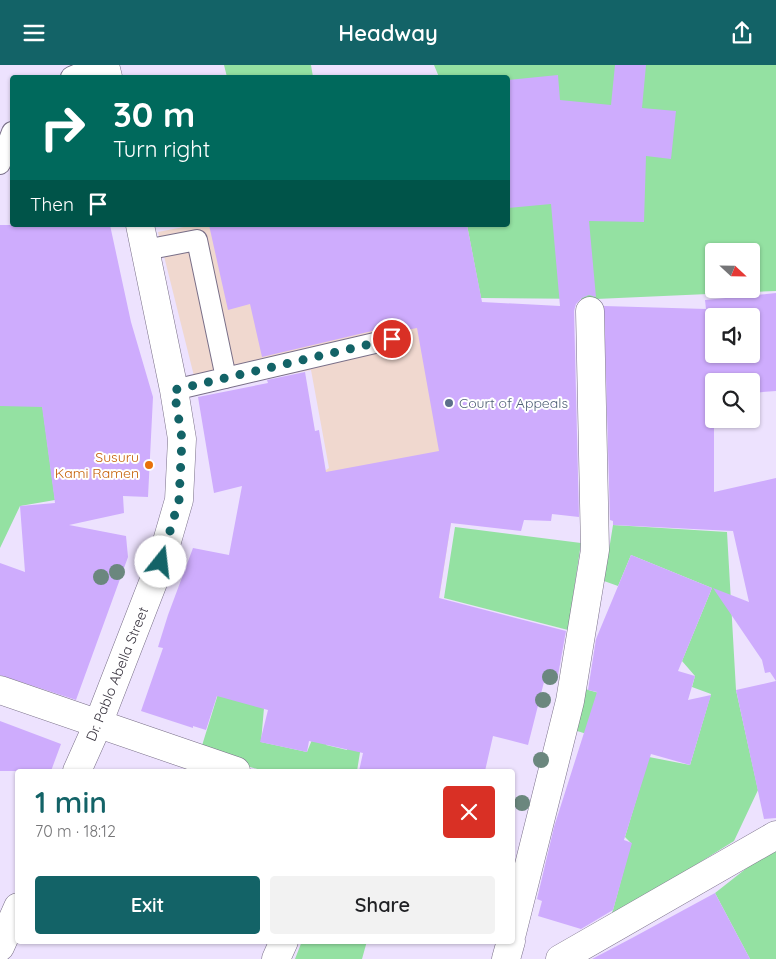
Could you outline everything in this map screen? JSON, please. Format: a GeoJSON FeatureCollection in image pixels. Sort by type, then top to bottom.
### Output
{"type":"FeatureCollection","features":[{"type":"Feature","properties":{"kind":"street","name":"Dr. Pablo Abella Street"},"geometry":{"type":"LineString","coordinates":[[78,769],[98,724],[161,562],[179,500],[182,439],[174,390],[142,238]]}},
{"type":"Feature","properties":{"kind":"street"},"geometry":{"type":"LineString","coordinates":[[515,921],[570,701],[595,550],[590,311]]}},
{"type":"Feature","properties":{"kind":"street"},"geometry":{"type":"LineString","coordinates":[[0,690],[230,769]]}},
{"type":"Feature","properties":{"kind":"street"},"geometry":{"type":"LineString","coordinates":[[560,959],[776,835]]}},
{"type":"Feature","properties":{"kind":"street"},"geometry":{"type":"LineString","coordinates":[[0,947],[15,914]]}},
{"type":"Feature","properties":{"kind":"street"},"geometry":{"type":"LineString","coordinates":[[276,959],[283,944]]}},
{"type":"Feature","properties":{"kind":"street"},"geometry":{"type":"LineString","coordinates":[[506,959],[509,944]]}},
{"type":"Feature","properties":{"kind":"lane"},"geometry":{"type":"LineString","coordinates":[[76,75],[98,65]]}},
{"type":"Feature","properties":{"kind":"lane"},"geometry":{"type":"LineString","coordinates":[[0,164],[10,137]]}},
{"type":"Feature","properties":{"kind":"lane"},"geometry":{"type":"LineString","coordinates":[[142,238],[197,240],[226,378]]}},
{"type":"Feature","properties":{"kind":"lane"},"geometry":{"type":"LineString","coordinates":[[174,390],[392,339]]}},
{"type":"Feature","properties":{"kind":"shaded area","name":"Court of Appeals"},"geometry":{"type":"Polygon","coordinates":[[[184,227],[467,227],[481,298],[462,453],[437,612],[284,479],[329,468],[311,370],[198,392],[158,232],[184,227]]]}},
{"type":"Feature","properties":{"kind":"green space"},"geometry":{"type":"Polygon","coordinates":[[[224,65],[311,65],[313,75],[226,75],[224,65]]]}},
{"type":"Feature","properties":{"kind":"green space"},"geometry":{"type":"Polygon","coordinates":[[[434,65],[776,65],[776,291],[760,292],[760,243],[705,243],[705,294],[596,299],[481,298],[467,227],[510,227],[510,75],[438,75],[434,65]]]}},
{"type":"Feature","properties":{"kind":"green space"},"geometry":{"type":"Polygon","coordinates":[[[42,403],[55,500],[20,506],[0,548],[0,406],[42,403]]]}},
{"type":"Feature","properties":{"kind":"green space"},"geometry":{"type":"Polygon","coordinates":[[[613,525],[727,532],[736,690],[758,790],[734,841],[609,919],[631,843],[625,837],[649,757],[690,765],[711,694],[692,687],[695,676],[682,661],[712,588],[631,555],[618,586],[604,581],[613,525]]]}},
{"type":"Feature","properties":{"kind":"green space"},"geometry":{"type":"Polygon","coordinates":[[[455,527],[581,543],[568,630],[444,598],[455,527]]]}},
{"type":"Feature","properties":{"kind":"green space"},"geometry":{"type":"Polygon","coordinates":[[[585,689],[637,704],[625,746],[574,730],[585,689]]]}},
{"type":"Feature","properties":{"kind":"green space"},"geometry":{"type":"Polygon","coordinates":[[[218,694],[264,708],[261,742],[307,752],[316,730],[329,733],[326,745],[347,750],[350,738],[362,740],[357,769],[257,769],[200,752],[218,694]]]}},
{"type":"Feature","properties":{"kind":"green space"},"geometry":{"type":"Polygon","coordinates":[[[776,845],[776,959],[750,959],[715,893],[776,845]]]}},
{"type":"Feature","properties":{"kind":"green space"},"geometry":{"type":"Polygon","coordinates":[[[301,944],[366,944],[362,959],[295,959],[301,944]]]}},
{"type":"Feature","properties":{"kind":"building"},"geometry":{"type":"Polygon","coordinates":[[[615,65],[646,65],[642,108],[676,111],[671,159],[646,156],[644,222],[589,221],[596,297],[589,295],[582,298],[576,304],[574,311],[579,517],[552,514],[551,521],[524,520],[521,531],[451,523],[439,598],[566,631],[557,681],[545,678],[528,745],[493,736],[485,769],[359,769],[363,753],[309,741],[307,752],[260,742],[268,710],[217,696],[206,730],[193,726],[193,728],[141,711],[163,648],[158,647],[168,615],[193,548],[229,555],[242,486],[214,493],[198,397],[268,383],[267,380],[305,372],[315,431],[319,430],[326,472],[439,451],[417,328],[401,331],[389,327],[262,357],[250,304],[228,310],[209,227],[467,227],[482,302],[560,306],[551,204],[510,208],[510,80],[558,75],[560,100],[611,105],[615,65]]]}},
{"type":"Feature","properties":{"kind":"building"},"geometry":{"type":"Polygon","coordinates":[[[0,225],[10,225],[10,227],[110,227],[131,322],[153,397],[148,497],[123,496],[124,513],[69,525],[126,536],[128,557],[76,700],[0,675],[0,563],[25,572],[20,506],[55,503],[42,407],[0,406],[0,225]]]}},
{"type":"Feature","properties":{"kind":"building"},"geometry":{"type":"Polygon","coordinates":[[[776,293],[776,391],[760,392],[760,373],[705,373],[705,428],[714,428],[714,492],[776,478],[776,681],[770,672],[765,673],[762,660],[713,588],[749,602],[733,531],[613,525],[613,521],[610,520],[604,306],[705,309],[705,363],[760,363],[760,308],[706,308],[705,300],[760,298],[760,295],[776,293]]]}},
{"type":"Feature","properties":{"kind":"building"},"geometry":{"type":"Polygon","coordinates":[[[631,555],[712,588],[678,671],[695,676],[688,700],[711,695],[690,765],[651,754],[624,840],[632,843],[613,910],[581,929],[538,916],[542,901],[537,899],[554,827],[597,692],[588,690],[596,639],[631,555]]]}},
{"type":"Feature","properties":{"kind":"building"},"geometry":{"type":"Polygon","coordinates":[[[776,681],[776,818],[764,819],[736,690],[776,681]]]}},
{"type":"Feature","properties":{"kind":"building"},"geometry":{"type":"Polygon","coordinates":[[[0,721],[61,744],[52,769],[0,771],[0,721]]]}},
{"type":"Feature","properties":{"kind":"building"},"geometry":{"type":"Polygon","coordinates":[[[715,893],[750,959],[592,959],[632,938],[715,893]]]}},
{"type":"Feature","properties":{"kind":"place","name":"Court of Appeals"},"geometry":{"type":"Point","coordinates":[449,403]}},
{"type":"Feature","properties":{"kind":"place","name":"Susuru Kami Ramen"},"geometry":{"type":"Point","coordinates":[149,465]}},
{"type":"Feature","properties":{"kind":"route"},"geometry":{"type":"LineString","coordinates":[[161,562],[179,500],[182,439],[174,390],[392,339]]}}]}
